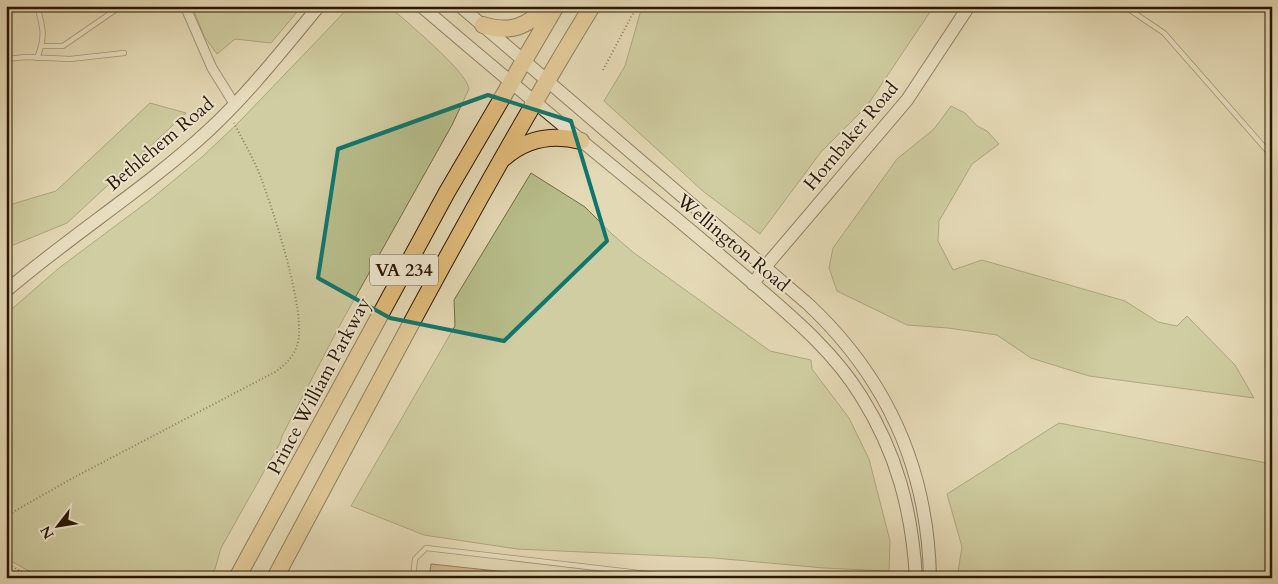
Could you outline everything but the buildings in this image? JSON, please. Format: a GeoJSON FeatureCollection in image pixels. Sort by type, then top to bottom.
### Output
{"type":"FeatureCollection","features":[{"type":"Feature","properties":{"kind":"highway"},"geometry":{"type":"LineString","coordinates":[[483,25],[496,29],[516,28],[528,24],[548,6]]}},
{"type":"Feature","properties":{"kind":"highway","name":"Prince William Parkway"},"geometry":{"type":"LineString","coordinates":[[237,578],[447,192],[556,6]]}},
{"type":"Feature","properties":{"kind":"highway","name":"VA 234"},"geometry":{"type":"LineString","coordinates":[[275,578],[468,216],[547,79],[592,6]]}},
{"type":"Feature","properties":{"kind":"highway"},"geometry":{"type":"LineString","coordinates":[[500,161],[515,149],[528,142],[561,137],[581,141]]}},
{"type":"Feature","properties":{"kind":"main road","name":"Bethlehem Road"},"geometry":{"type":"LineString","coordinates":[[6,291],[178,157],[231,108],[319,6]]}},
{"type":"Feature","properties":{"kind":"main road","name":"Wellington Road"},"geometry":{"type":"LineString","coordinates":[[421,6],[806,329],[826,350],[861,395],[877,423],[898,472],[906,500],[915,549],[916,578]]}},
{"type":"Feature","properties":{"kind":"main road","name":"Wellington Road"},"geometry":{"type":"LineString","coordinates":[[460,6],[765,267],[820,316],[840,337],[869,374],[894,417],[908,453],[923,503],[928,532],[930,578]]}},
{"type":"Feature","properties":{"kind":"main road","name":"Hornbaker Road"},"geometry":{"type":"LineString","coordinates":[[753,284],[765,267],[907,100],[969,6]]}},
{"type":"Feature","properties":{"kind":"street"},"geometry":{"type":"LineString","coordinates":[[185,6],[231,108]]}},
{"type":"Feature","properties":{"kind":"lane"},"geometry":{"type":"LineString","coordinates":[[37,6],[44,30],[42,46],[37,58]]}},
{"type":"Feature","properties":{"kind":"lane"},"geometry":{"type":"LineString","coordinates":[[42,46],[63,46],[121,6]]}},
{"type":"Feature","properties":{"kind":"lane"},"geometry":{"type":"LineString","coordinates":[[1124,6],[1164,33],[1272,156]]}},
{"type":"Feature","properties":{"kind":"lane"},"geometry":{"type":"LineString","coordinates":[[6,59],[70,59],[124,53]]}},
{"type":"Feature","properties":{"kind":"lane"},"geometry":{"type":"LineString","coordinates":[[413,578],[415,559],[426,548],[682,578]]}},
{"type":"Feature","properties":{"kind":"lane"},"geometry":{"type":"LineString","coordinates":[[740,578],[745,575],[784,578]]}},
{"type":"Feature","properties":{"kind":"path"},"geometry":{"type":"LineString","coordinates":[[603,70],[631,17],[639,6]]}},
{"type":"Feature","properties":{"kind":"path"},"geometry":{"type":"LineString","coordinates":[[6,516],[71,479],[276,372],[292,356],[298,344],[298,316],[286,259],[261,177],[231,108]]}},
{"type":"Feature","properties":{"kind":"path"},"geometry":{"type":"LineString","coordinates":[[6,563],[33,578]]}},
{"type":"Feature","properties":{"kind":"highlighted area"},"geometry":{"type":"Polygon","coordinates":[[[488,95],[571,121],[607,241],[504,341],[390,318],[318,278],[338,149],[488,95]]]}},
{"type":"Feature","properties":{"kind":"green space"},"geometry":{"type":"Polygon","coordinates":[[[192,6],[302,6],[271,43],[235,39],[217,54],[204,36],[192,6]]]}},
{"type":"Feature","properties":{"kind":"green space"},"geometry":{"type":"Polygon","coordinates":[[[348,6],[389,6],[447,59],[466,81],[469,89],[452,125],[341,323],[280,443],[221,548],[215,569],[210,578],[41,578],[6,558],[6,314],[59,268],[150,200],[202,157],[239,122],[348,6]]]}},
{"type":"Feature","properties":{"kind":"green space"},"geometry":{"type":"Polygon","coordinates":[[[645,6],[934,6],[867,106],[821,152],[760,234],[704,192],[604,101],[625,66],[641,10],[645,6]]]}},
{"type":"Feature","properties":{"kind":"green space"},"geometry":{"type":"Polygon","coordinates":[[[150,103],[186,113],[67,223],[6,248],[6,206],[56,191],[150,103]]]}},
{"type":"Feature","properties":{"kind":"green space"},"geometry":{"type":"Polygon","coordinates":[[[951,106],[965,113],[977,126],[987,131],[999,144],[972,164],[939,221],[938,241],[953,270],[982,260],[1125,301],[1158,322],[1177,326],[1187,316],[1235,365],[1254,398],[1089,376],[1031,358],[997,335],[948,328],[907,325],[837,291],[829,268],[833,248],[897,159],[934,129],[951,106]]]}},
{"type":"Feature","properties":{"kind":"green space"},"geometry":{"type":"Polygon","coordinates":[[[531,173],[585,207],[634,253],[770,351],[811,360],[812,369],[849,418],[869,459],[890,541],[889,571],[824,568],[714,558],[517,549],[424,535],[351,506],[455,326],[454,300],[531,173]]]}},
{"type":"Feature","properties":{"kind":"green space"},"geometry":{"type":"Polygon","coordinates":[[[1059,423],[1272,464],[1272,578],[957,578],[962,547],[947,494],[1059,423]]]}}]}
